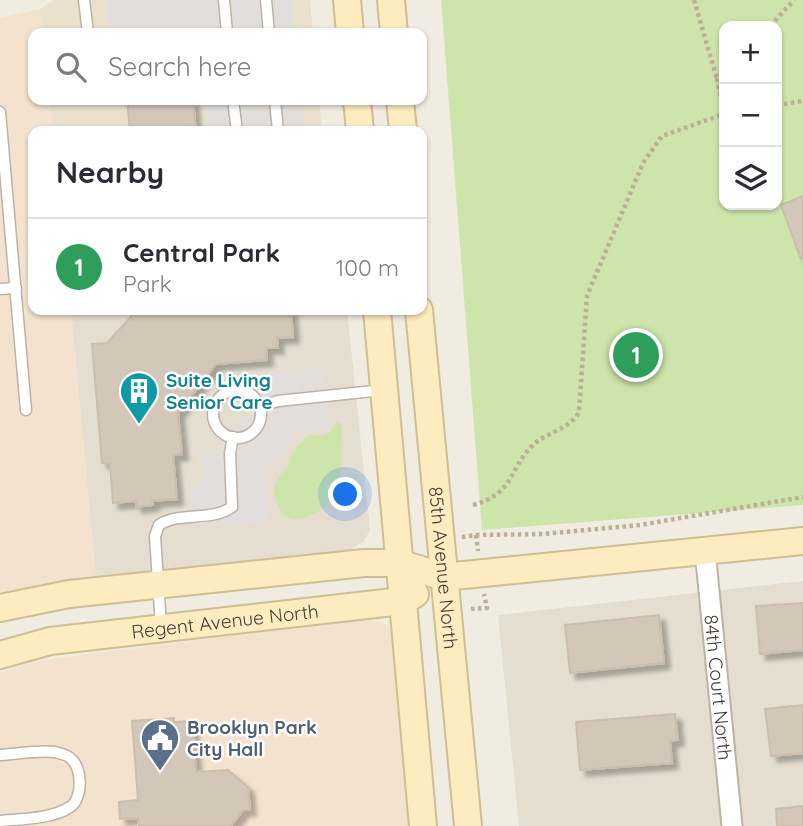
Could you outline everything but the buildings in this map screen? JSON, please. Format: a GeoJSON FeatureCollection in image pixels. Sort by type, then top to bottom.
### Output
{"type":"FeatureCollection","features":[{"type":"Feature","properties":{"kind":"street"},"geometry":{"type":"LineString","coordinates":[[347,0],[350,28]]}},
{"type":"Feature","properties":{"kind":"street"},"geometry":{"type":"LineString","coordinates":[[391,0],[394,28]]}},
{"type":"Feature","properties":{"kind":"street"},"geometry":{"type":"LineString","coordinates":[[357,105],[359,126]]}},
{"type":"Feature","properties":{"kind":"street"},"geometry":{"type":"LineString","coordinates":[[400,105],[403,126]]}},
{"type":"Feature","properties":{"kind":"street"},"geometry":{"type":"LineString","coordinates":[[377,315],[423,826]]}},
{"type":"Feature","properties":{"kind":"street","name":"85th Avenue North"},"geometry":{"type":"LineString","coordinates":[[419,315],[468,826]]}},
{"type":"Feature","properties":{"kind":"street","name":"Regent Avenue North"},"geometry":{"type":"LineString","coordinates":[[0,608],[45,597],[364,563],[399,563],[444,577],[803,541]]}},
{"type":"Feature","properties":{"kind":"street","name":"84th Court North"},"geometry":{"type":"LineString","coordinates":[[705,550],[733,826]]}},
{"type":"Feature","properties":{"kind":"street","name":"Regent Avenue North"},"geometry":{"type":"LineString","coordinates":[[0,655],[50,641],[402,601],[444,577]]}},
{"type":"Feature","properties":{"kind":"lane"},"geometry":{"type":"LineString","coordinates":[[84,0],[87,28]]}},
{"type":"Feature","properties":{"kind":"lane"},"geometry":{"type":"LineString","coordinates":[[224,0],[227,28]]}},
{"type":"Feature","properties":{"kind":"lane"},"geometry":{"type":"LineString","coordinates":[[266,0],[269,28]]}},
{"type":"Feature","properties":{"kind":"lane"},"geometry":{"type":"LineString","coordinates":[[234,105],[236,126]]}},
{"type":"Feature","properties":{"kind":"lane"},"geometry":{"type":"LineString","coordinates":[[275,105],[278,126]]}},
{"type":"Feature","properties":{"kind":"lane"},"geometry":{"type":"LineString","coordinates":[[0,112],[26,410]]}},
{"type":"Feature","properties":{"kind":"lane"},"geometry":{"type":"LineString","coordinates":[[0,289],[16,288]]}},
{"type":"Feature","properties":{"kind":"lane"},"geometry":{"type":"LineString","coordinates":[[231,390],[254,396],[260,406],[261,420],[257,427],[245,436],[233,437],[224,434],[215,422],[214,407],[218,400],[231,390]]}},
{"type":"Feature","properties":{"kind":"lane"},"geometry":{"type":"LineString","coordinates":[[260,406],[278,401],[384,390]]}},
{"type":"Feature","properties":{"kind":"lane"},"geometry":{"type":"LineString","coordinates":[[161,627],[155,536],[159,525],[170,518],[223,513],[232,507],[230,453],[233,437]]}},
{"type":"Feature","properties":{"kind":"lane"},"geometry":{"type":"LineString","coordinates":[[0,755],[55,752],[71,758],[77,768],[79,784],[77,798],[71,807],[17,823],[0,821]]}},
{"type":"Feature","properties":{"kind":"path"},"geometry":{"type":"LineString","coordinates":[[694,0],[719,89]]}},
{"type":"Feature","properties":{"kind":"path"},"geometry":{"type":"LineString","coordinates":[[775,21],[794,0]]}},
{"type":"Feature","properties":{"kind":"path"},"geometry":{"type":"LineString","coordinates":[[782,104],[803,101]]}},
{"type":"Feature","properties":{"kind":"path"},"geometry":{"type":"LineString","coordinates":[[472,505],[504,489],[534,445],[575,420],[579,412],[587,296],[643,163],[662,136],[719,115]]}},
{"type":"Feature","properties":{"kind":"path"},"geometry":{"type":"LineString","coordinates":[[475,535],[520,536],[640,525],[803,497]]}},
{"type":"Feature","properties":{"kind":"shaded area"},"geometry":{"type":"Polygon","coordinates":[[[53,0],[310,0],[313,28],[42,28],[40,9],[53,0]]]}},
{"type":"Feature","properties":{"kind":"shaded area"},"geometry":{"type":"Polygon","coordinates":[[[106,0],[292,0],[295,28],[109,28],[106,0]]]}},
{"type":"Feature","properties":{"kind":"shaded area"},"geometry":{"type":"Polygon","coordinates":[[[40,9],[42,28],[28,28],[28,105],[50,105],[52,126],[28,126],[28,315],[71,315],[96,580],[0,599],[0,18],[40,9]]]}},
{"type":"Feature","properties":{"kind":"shaded area"},"geometry":{"type":"Polygon","coordinates":[[[50,105],[319,105],[322,126],[52,126],[50,105]]]}},
{"type":"Feature","properties":{"kind":"shaded area"},"geometry":{"type":"Polygon","coordinates":[[[204,105],[301,105],[304,126],[207,126],[204,105]]]}},
{"type":"Feature","properties":{"kind":"shaded area"},"geometry":{"type":"Polygon","coordinates":[[[71,315],[348,315],[370,530],[363,542],[350,550],[96,580],[71,315]]]}},
{"type":"Feature","properties":{"kind":"shaded area"},"geometry":{"type":"Polygon","coordinates":[[[322,368],[329,430],[295,432],[284,453],[264,468],[268,522],[192,528],[189,487],[202,485],[201,455],[217,452],[268,389],[267,373],[322,368]]]}},
{"type":"Feature","properties":{"kind":"shaded area"},"geometry":{"type":"Polygon","coordinates":[[[803,581],[803,826],[519,826],[498,615],[803,581]]]}},
{"type":"Feature","properties":{"kind":"shaded area"},"geometry":{"type":"Polygon","coordinates":[[[364,618],[385,624],[391,629],[413,826],[0,826],[0,673],[36,661],[364,618]]]}},
{"type":"Feature","properties":{"kind":"green space"},"geometry":{"type":"Polygon","coordinates":[[[441,0],[803,0],[803,505],[482,530],[441,0]]]}},
{"type":"Feature","properties":{"kind":"green space"},"geometry":{"type":"Polygon","coordinates":[[[338,421],[342,426],[340,492],[318,511],[301,519],[292,519],[278,506],[274,492],[276,482],[301,442],[309,435],[330,432],[338,421]]]}},
{"type":"Feature","properties":{"kind":"place","name":"Central Park"},"geometry":{"type":"Point","coordinates":[636,355]}},
{"type":"Feature","properties":{"kind":"place","name":"Suite Living Senior Care"},"geometry":{"type":"Point","coordinates":[139,425]}},
{"type":"Feature","properties":{"kind":"place","name":"Brooklyn Park City Hall"},"geometry":{"type":"Point","coordinates":[160,772]}}]}
